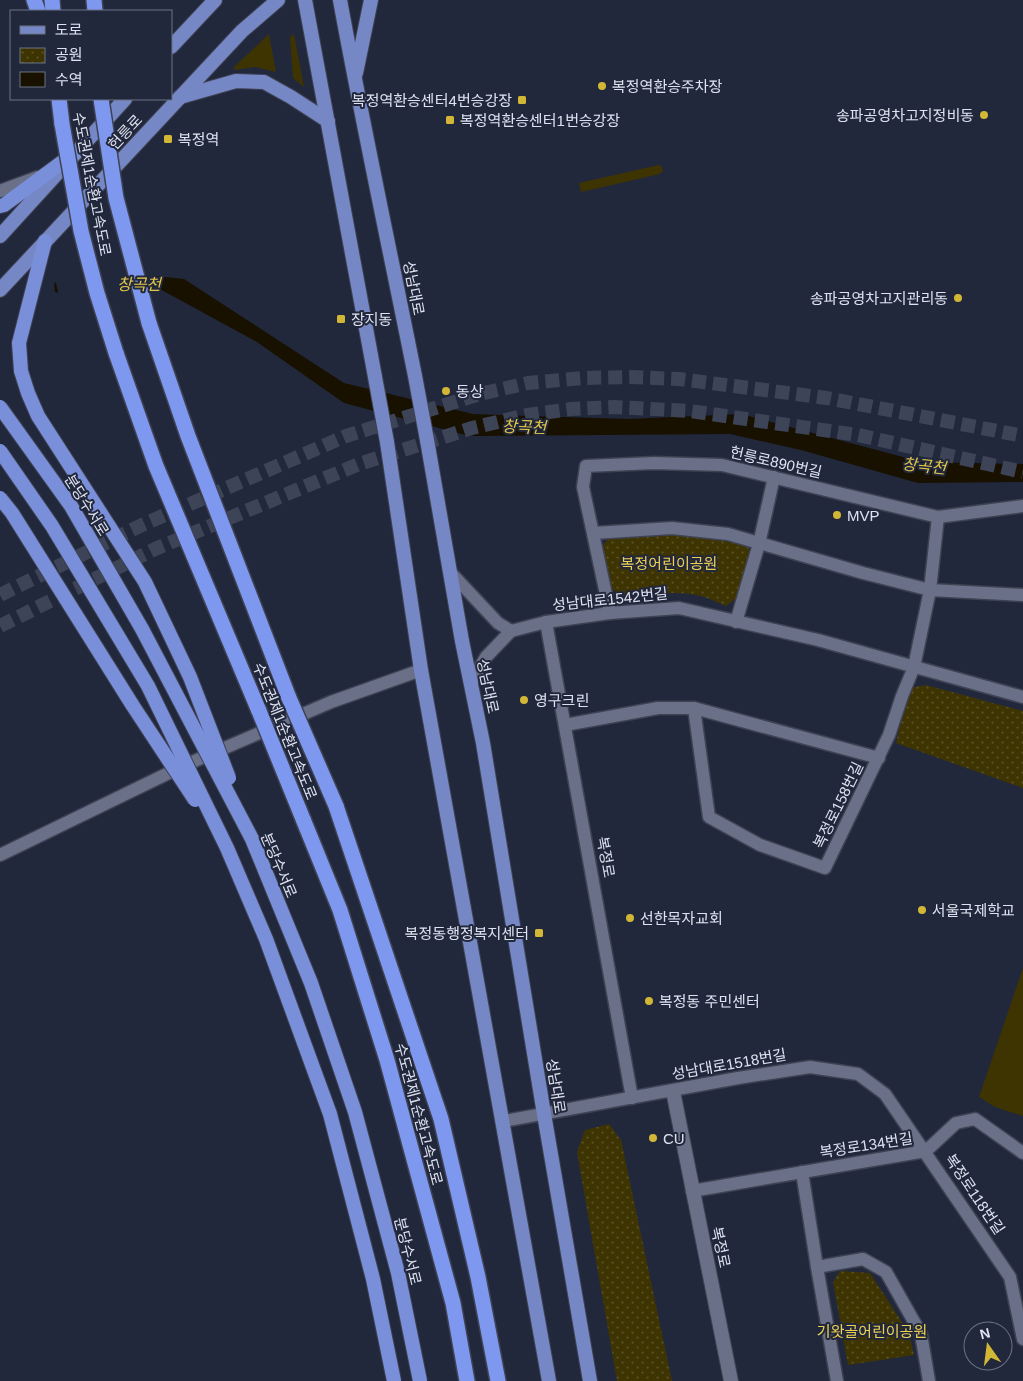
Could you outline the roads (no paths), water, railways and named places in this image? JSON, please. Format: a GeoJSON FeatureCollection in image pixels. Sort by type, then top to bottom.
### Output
{"type":"FeatureCollection","features":[{"type":"Feature","properties":{"kind":"highway","name":"수도권제1순환고속도로"},"geometry":{"type":"LineString","coordinates":[[59,100],[81,231],[97,293],[116,353],[156,466],[340,910],[387,1060],[453,1303],[466,1381]]}},
{"type":"Feature","properties":{"kind":"highway","name":"수도권제1순환고속도로"},"geometry":{"type":"LineString","coordinates":[[101,100],[116,198],[149,323],[188,436],[289,698],[336,806],[442,1119],[478,1277],[498,1381]]}},
{"type":"Feature","properties":{"kind":"highway"},"geometry":{"type":"LineString","coordinates":[[0,206],[4,205],[80,149]]}},
{"type":"Feature","properties":{"kind":"highway"},"geometry":{"type":"LineString","coordinates":[[45,241],[19,343],[21,371],[28,393],[38,416],[145,582],[190,678],[252,839]]}},
{"type":"Feature","properties":{"kind":"highway","name":"분당수서로"},"geometry":{"type":"LineString","coordinates":[[0,408],[70,506],[142,629],[252,839],[311,983],[355,1112],[398,1273],[420,1381]]}},
{"type":"Feature","properties":{"kind":"highway"},"geometry":{"type":"LineString","coordinates":[[0,451],[52,526],[148,686],[227,848],[266,939],[330,1114],[373,1280],[394,1381]]}},
{"type":"Feature","properties":{"kind":"highway"},"geometry":{"type":"LineString","coordinates":[[0,498],[12,513],[133,706],[227,848]]}},
{"type":"Feature","properties":{"kind":"main road","name":"헌릉로"},"geometry":{"type":"LineString","coordinates":[[0,290],[242,31],[278,0]]}},
{"type":"Feature","properties":{"kind":"main road"},"geometry":{"type":"LineString","coordinates":[[305,0],[387,442],[421,670],[504,1121],[549,1381]]}},
{"type":"Feature","properties":{"kind":"main road","name":"성남대로"},"geometry":{"type":"LineString","coordinates":[[340,0],[427,440],[452,574],[462,641],[485,752],[590,1381]]}},
{"type":"Feature","properties":{"kind":"main road"},"geometry":{"type":"LineString","coordinates":[[355,81],[371,0]]}},
{"type":"Feature","properties":{"kind":"main road"},"geometry":{"type":"LineString","coordinates":[[172,46],[213,1]]}},
{"type":"Feature","properties":{"kind":"main road"},"geometry":{"type":"LineString","coordinates":[[179,97],[236,81],[264,82],[328,121]]}},
{"type":"Feature","properties":{"kind":"main road","name":"헌릉로"},"geometry":{"type":"LineString","coordinates":[[0,236],[124,100]]}},
{"type":"Feature","properties":{"kind":"street"},"geometry":{"type":"LineString","coordinates":[[0,191],[47,174]]}},
{"type":"Feature","properties":{"kind":"street","name":"헌릉로890번길"},"geometry":{"type":"LineString","coordinates":[[610,612],[583,487],[586,466],[654,463],[722,465],[938,517],[1023,506]]}},
{"type":"Feature","properties":{"kind":"street"},"geometry":{"type":"LineString","coordinates":[[736,622],[759,544],[774,477]]}},
{"type":"Feature","properties":{"kind":"street"},"geometry":{"type":"LineString","coordinates":[[914,667],[930,590],[938,517]]}},
{"type":"Feature","properties":{"kind":"street"},"geometry":{"type":"LineString","coordinates":[[594,533],[672,528],[728,534],[930,590],[1023,594]]}},
{"type":"Feature","properties":{"kind":"street"},"geometry":{"type":"LineString","coordinates":[[452,574],[498,623],[511,631],[486,657],[472,683]]}},
{"type":"Feature","properties":{"kind":"street","name":"성남대로1542번길"},"geometry":{"type":"LineString","coordinates":[[511,631],[546,622],[610,612],[680,608],[818,640],[1023,697]]}},
{"type":"Feature","properties":{"kind":"street","name":"복정로"},"geometry":{"type":"LineString","coordinates":[[546,622],[632,1098]]}},
{"type":"Feature","properties":{"kind":"street","name":"복정로158번길"},"geometry":{"type":"LineString","coordinates":[[694,708],[709,817],[760,845],[825,868],[879,758],[914,667]]}},
{"type":"Feature","properties":{"kind":"street"},"geometry":{"type":"LineString","coordinates":[[4,853],[183,766],[331,702],[421,670]]}},
{"type":"Feature","properties":{"kind":"street","name":"복정로158번길"},"geometry":{"type":"LineString","coordinates":[[566,726],[658,708],[694,708],[879,758]]}},
{"type":"Feature","properties":{"kind":"street","name":"성남대로1518번길"},"geometry":{"type":"LineString","coordinates":[[504,1121],[738,1078],[810,1067],[858,1074],[885,1094],[926,1151]]}},
{"type":"Feature","properties":{"kind":"street","name":"복정로"},"geometry":{"type":"LineString","coordinates":[[673,1091],[732,1381]]}},
{"type":"Feature","properties":{"kind":"street","name":"복정로134번길"},"geometry":{"type":"LineString","coordinates":[[692,1190],[926,1151],[956,1123],[975,1119],[1023,1153]]}},
{"type":"Feature","properties":{"kind":"street","name":"복정로118번길"},"geometry":{"type":"LineString","coordinates":[[926,1151],[1010,1277],[1023,1339]]}},
{"type":"Feature","properties":{"kind":"street"},"geometry":{"type":"LineString","coordinates":[[802,1172],[816,1267],[837,1381]]}},
{"type":"Feature","properties":{"kind":"street"},"geometry":{"type":"LineString","coordinates":[[816,1267],[863,1259],[886,1272],[921,1334],[929,1381]]}},
{"type":"Feature","properties":{"kind":"water","name":"창곡천"},"geometry":{"type":"Polygon","coordinates":[[[71,267],[184,279],[344,383],[473,414],[628,419],[741,414],[922,462],[1023,464],[1023,482],[918,483],[801,450],[730,434],[469,436],[344,403],[257,342],[158,288],[66,294],[55,292],[54,284],[71,267]]]}},
{"type":"Feature","properties":{"kind":"tunnel"},"geometry":{"type":"LineString","coordinates":[[0,595],[142,525],[346,436],[480,394],[528,383],[582,378],[679,379],[827,398],[1023,436]]}},
{"type":"Feature","properties":{"kind":"tunnel"},"geometry":{"type":"LineString","coordinates":[[0,626],[155,549],[359,464],[472,428],[527,415],[571,409],[615,407],[690,411],[858,435],[1023,472]]}},
{"type":"Feature","properties":{"kind":"place","name":"복정역환승주차장"},"geometry":{"type":"Point","coordinates":[602,86]}},
{"type":"Feature","properties":{"kind":"place","name":"복정역환승센터4번승강장"},"geometry":{"type":"Point","coordinates":[522,100]}},
{"type":"Feature","properties":{"kind":"place","name":"송파공영차고지정비동"},"geometry":{"type":"Point","coordinates":[984,115]}},
{"type":"Feature","properties":{"kind":"place","name":"복정역환승센터1번승강장"},"geometry":{"type":"Point","coordinates":[450,120]}},
{"type":"Feature","properties":{"kind":"place","name":"복정역"},"geometry":{"type":"Point","coordinates":[168,139]}},
{"type":"Feature","properties":{"kind":"place","name":"송파공영차고지관리동"},"geometry":{"type":"Point","coordinates":[958,298]}},
{"type":"Feature","properties":{"kind":"place","name":"장지동"},"geometry":{"type":"Point","coordinates":[341,319]}},
{"type":"Feature","properties":{"kind":"place","name":"동상"},"geometry":{"type":"Point","coordinates":[446,391]}},
{"type":"Feature","properties":{"kind":"place","name":"MVP"},"geometry":{"type":"Point","coordinates":[837,515]}},
{"type":"Feature","properties":{"kind":"place","name":"영구크린"},"geometry":{"type":"Point","coordinates":[524,700]}},
{"type":"Feature","properties":{"kind":"place","name":"서울국제학교"},"geometry":{"type":"Point","coordinates":[922,910]}},
{"type":"Feature","properties":{"kind":"place","name":"선한목자교회"},"geometry":{"type":"Point","coordinates":[630,918]}},
{"type":"Feature","properties":{"kind":"place","name":"복정동행정복지센터"},"geometry":{"type":"Point","coordinates":[539,933]}},
{"type":"Feature","properties":{"kind":"place","name":"복정동 주민센터"},"geometry":{"type":"Point","coordinates":[649,1001]}},
{"type":"Feature","properties":{"kind":"place","name":"CU"},"geometry":{"type":"Point","coordinates":[653,1138]}},
{"type":"Feature","properties":{"kind":"park label","name":"복정어린이공원"},"geometry":{"type":"Point","coordinates":[669,563]}},
{"type":"Feature","properties":{"kind":"park label","name":"기왓골어린이공원"},"geometry":{"type":"Point","coordinates":[872,1331]}}]}
